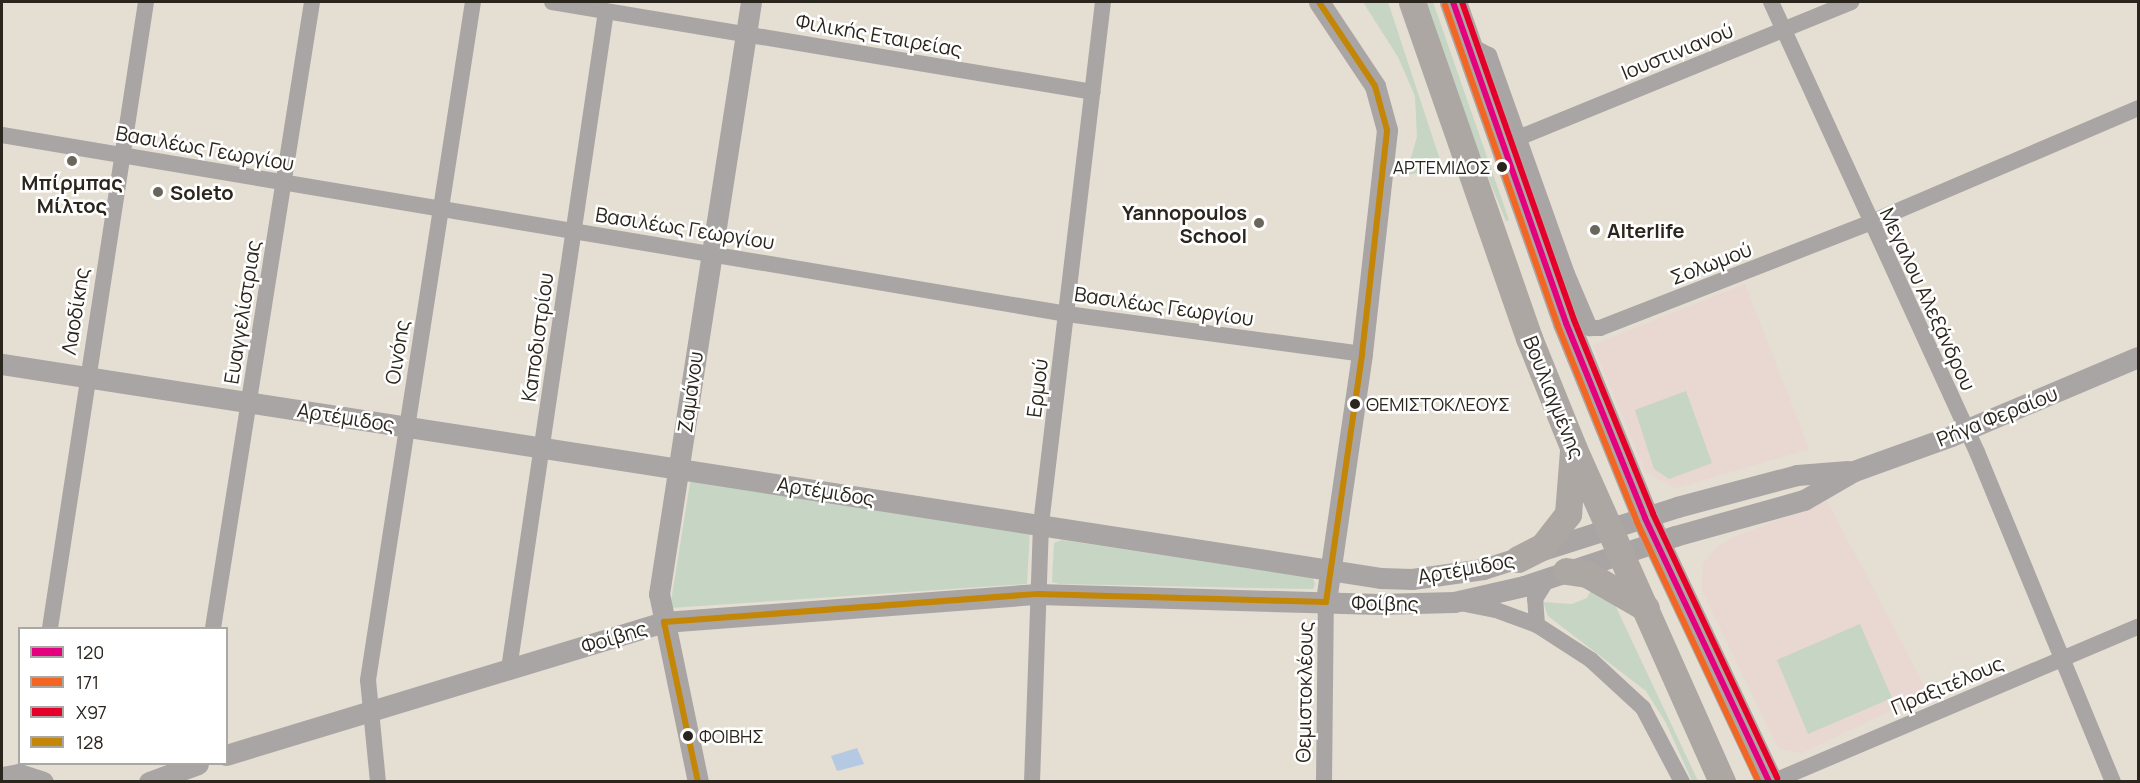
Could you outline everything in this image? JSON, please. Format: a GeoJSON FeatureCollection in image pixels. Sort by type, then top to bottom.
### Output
{"type":"FeatureCollection","features":[{"type":"Feature","properties":{"kind":"main road","name":"Βουλιαγμένης"},"geometry":{"type":"LineString","coordinates":[[1412,2],[1525,327],[1573,447],[1722,782]]}},
{"type":"Feature","properties":{"kind":"main road","name":"Βουλιαγμένης"},"geometry":{"type":"LineString","coordinates":[[1453,2],[1566,323],[1650,530],[1771,782]]}},
{"type":"Feature","properties":{"kind":"main road"},"geometry":{"type":"LineString","coordinates":[[1566,323],[1567,274]]}},
{"type":"Feature","properties":{"kind":"main road"},"geometry":{"type":"LineString","coordinates":[[1518,559],[1543,546],[1568,514],[1573,447]]}},
{"type":"Feature","properties":{"kind":"main road"},"geometry":{"type":"LineString","coordinates":[[1557,574],[1587,574],[1646,608]]}},
{"type":"Feature","properties":{"kind":"street","name":"Λαοδίκης"},"geometry":{"type":"LineString","coordinates":[[50,627],[86,377],[146,2]]}},
{"type":"Feature","properties":{"kind":"street","name":"Ευαγγελίστριας"},"geometry":{"type":"LineString","coordinates":[[213,627],[312,2]]}},
{"type":"Feature","properties":{"kind":"street","name":"Οινόης"},"geometry":{"type":"LineString","coordinates":[[378,782],[368,680],[472,2]]}},
{"type":"Feature","properties":{"kind":"street","name":"Φιλικής Εταιρείας"},"geometry":{"type":"LineString","coordinates":[[552,2],[1093,92]]}},
{"type":"Feature","properties":{"kind":"street","name":"Ζαμάνου"},"geometry":{"type":"LineString","coordinates":[[698,782],[659,594],[751,2]]}},
{"type":"Feature","properties":{"kind":"street","name":"Ερμού"},"geometry":{"type":"LineString","coordinates":[[1032,782],[1041,524],[1103,2]]}},
{"type":"Feature","properties":{"kind":"street"},"geometry":{"type":"LineString","coordinates":[[1319,2],[1375,86],[1387,130],[1362,354],[1326,602]]}},
{"type":"Feature","properties":{"kind":"street","name":"Μεγαλου Αλεξάνδρου"},"geometry":{"type":"LineString","coordinates":[[1771,2],[1869,223],[1966,429],[2113,782]]}},
{"type":"Feature","properties":{"kind":"street","name":"Ιουστινιανού"},"geometry":{"type":"LineString","coordinates":[[1518,138],[1851,2]]}},
{"type":"Feature","properties":{"kind":"street","name":"Καποδιστρίου"},"geometry":{"type":"LineString","coordinates":[[509,669],[606,11]]}},
{"type":"Feature","properties":{"kind":"street","name":"Σολωμού"},"geometry":{"type":"LineString","coordinates":[[1466,44],[1489,55],[1567,274],[1585,322],[1590,328],[1600,328],[1869,223],[2139,108]]}},
{"type":"Feature","properties":{"kind":"street","name":"Βασιλέως Γεωργίου"},"geometry":{"type":"LineString","coordinates":[[2,135],[1067,314],[1362,354]]}},
{"type":"Feature","properties":{"kind":"street","name":"Ρήγα Φεραίου"},"geometry":{"type":"LineString","coordinates":[[1650,530],[1804,500],[1854,471],[1966,429],[2139,357]]}},
{"type":"Feature","properties":{"kind":"street","name":"Αρτέμιδος"},"geometry":{"type":"LineString","coordinates":[[2,364],[1331,569],[1412,579],[1448,576],[1518,559],[1610,528],[1650,530]]}},
{"type":"Feature","properties":{"kind":"street","name":"Φοίβης"},"geometry":{"type":"LineString","coordinates":[[228,754],[664,622],[1038,594],[1419,605],[1454,602],[1557,574],[1621,553],[1650,530]]}},
{"type":"Feature","properties":{"kind":"street"},"geometry":{"type":"LineString","coordinates":[[1537,625],[1535,599],[1557,574]]}},
{"type":"Feature","properties":{"kind":"street","name":"Θεμιστοκλέους"},"geometry":{"type":"LineString","coordinates":[[1324,782],[1326,602]]}},
{"type":"Feature","properties":{"kind":"street"},"geometry":{"type":"LineString","coordinates":[[1454,602],[1496,610],[1537,625],[1591,660],[1630,694],[1656,728],[1682,782]]}},
{"type":"Feature","properties":{"kind":"street","name":"Πραξιτέλους"},"geometry":{"type":"LineString","coordinates":[[1771,782],[2139,627]]}},
{"type":"Feature","properties":{"kind":"street"},"geometry":{"type":"LineString","coordinates":[[149,782],[192,765]]}},
{"type":"Feature","properties":{"kind":"street"},"geometry":{"type":"LineString","coordinates":[[2,777],[34,773]]}},
{"type":"Feature","properties":{"kind":"shaded area"},"geometry":{"type":"Polygon","coordinates":[[[1745,284],[1809,449],[1676,488],[1646,473],[1593,345],[1745,284]]]}},
{"type":"Feature","properties":{"kind":"shaded area"},"geometry":{"type":"Polygon","coordinates":[[[1827,501],[1928,693],[1801,753],[1778,748],[1702,591],[1703,564],[1716,548],[1732,538],[1827,501]]]}},
{"type":"Feature","properties":{"kind":"green space"},"geometry":{"type":"Polygon","coordinates":[[[1363,2],[1388,2],[1443,169],[1406,175],[1417,137],[1415,96],[1398,57],[1363,2]]]}},
{"type":"Feature","properties":{"kind":"green space"},"geometry":{"type":"Polygon","coordinates":[[[1425,2],[1433,2],[1509,220],[1506,221],[1476,148],[1425,2]]]}},
{"type":"Feature","properties":{"kind":"green space"},"geometry":{"type":"Polygon","coordinates":[[[1686,391],[1712,463],[1669,479],[1654,469],[1635,410],[1686,391]]]}},
{"type":"Feature","properties":{"kind":"green space"},"geometry":{"type":"Polygon","coordinates":[[[691,477],[1030,529],[1027,584],[670,608],[691,477]]]}},
{"type":"Feature","properties":{"kind":"green space"},"geometry":{"type":"Polygon","coordinates":[[[1062,540],[1313,578],[1315,584],[1313,589],[1059,584],[1052,582],[1054,543],[1062,540]]]}},
{"type":"Feature","properties":{"kind":"green space"},"geometry":{"type":"Polygon","coordinates":[[[1591,590],[1615,605],[1698,781],[1692,781],[1666,723],[1646,691],[1548,616],[1543,602],[1572,604],[1587,598],[1591,590]]]}},
{"type":"Feature","properties":{"kind":"green space"},"geometry":{"type":"Polygon","coordinates":[[[1860,624],[1892,698],[1808,734],[1777,660],[1860,624]]]}},
{"type":"Feature","properties":{"kind":"water"},"geometry":{"type":"Polygon","coordinates":[[[857,748],[864,764],[837,771],[831,756],[857,748]]]}},
{"type":"Feature","properties":{"kind":"transit line","name":"128"},"geometry":{"type":"LineString","coordinates":[[698,782],[664,622],[1038,594],[1326,602],[1362,354],[1387,130],[1375,86],[1319,2]]}},
{"type":"Feature","properties":{"kind":"transit line","name":"120"},"geometry":{"type":"LineString","coordinates":[[1453,2],[1566,323],[1645,518],[1769,782]]}},
{"type":"Feature","properties":{"kind":"transit line","name":"X97"},"geometry":{"type":"LineString","coordinates":[[1462,2],[1574,320],[1653,514],[1777,778]]}},
{"type":"Feature","properties":{"kind":"transit line","name":"171"},"geometry":{"type":"LineString","coordinates":[[1445,5],[1558,326],[1637,522],[1759,782]]}},
{"type":"Feature","properties":{"kind":"place","name":"Μπίρμπας Μίλτος"},"geometry":{"type":"Point","coordinates":[72,161]}},
{"type":"Feature","properties":{"kind":"place","name":"ΑΡΤΕΜΙΔΟΣ"},"geometry":{"type":"Point","coordinates":[1502,167]}},
{"type":"Feature","properties":{"kind":"place","name":"Soleto"},"geometry":{"type":"Point","coordinates":[158,192]}},
{"type":"Feature","properties":{"kind":"place","name":"Yannopoulos School"},"geometry":{"type":"Point","coordinates":[1259,223]}},
{"type":"Feature","properties":{"kind":"place","name":"Alterlife"},"geometry":{"type":"Point","coordinates":[1595,230]}},
{"type":"Feature","properties":{"kind":"place","name":"ΘΕΜΙΣΤΟΚΛΕΟΥΣ"},"geometry":{"type":"Point","coordinates":[1355,404]}},
{"type":"Feature","properties":{"kind":"place","name":"ΦΟΙΒΗΣ"},"geometry":{"type":"Point","coordinates":[688,736]}}]}
